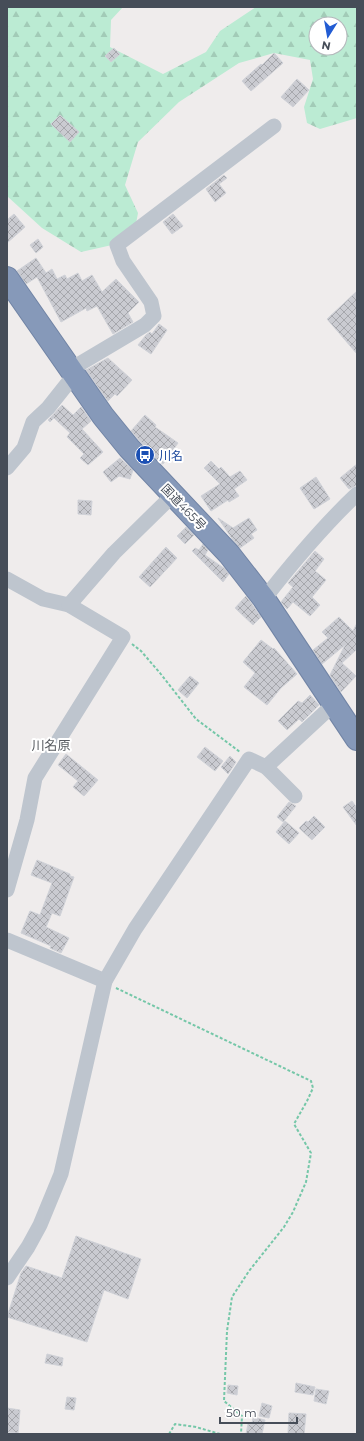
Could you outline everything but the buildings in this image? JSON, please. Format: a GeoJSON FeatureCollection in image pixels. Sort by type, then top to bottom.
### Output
{"type":"FeatureCollection","features":[{"type":"Feature","properties":{"kind":"highway","name":"国道465号"},"geometry":{"type":"LineString","coordinates":[[7,278],[103,416],[129,448],[229,554],[264,600],[357,739]]}},
{"type":"Feature","properties":{"kind":"street"},"geometry":{"type":"LineString","coordinates":[[7,468],[24,448],[34,422],[48,408],[73,372],[145,325],[154,316],[151,302],[123,261],[116,245],[274,126]]}},
{"type":"Feature","properties":{"kind":"street"},"geometry":{"type":"LineString","coordinates":[[264,600],[286,570],[333,516],[357,494]]}},
{"type":"Feature","properties":{"kind":"street"},"geometry":{"type":"LineString","coordinates":[[70,605],[114,553],[173,495]]}},
{"type":"Feature","properties":{"kind":"street"},"geometry":{"type":"LineString","coordinates":[[7,579],[43,599],[70,605],[123,637],[35,778],[27,820],[7,890]]}},
{"type":"Feature","properties":{"kind":"street"},"geometry":{"type":"LineString","coordinates":[[266,767],[333,704]]}},
{"type":"Feature","properties":{"kind":"street"},"geometry":{"type":"LineString","coordinates":[[7,1278],[40,1225],[61,1174],[105,981],[135,929],[249,759],[266,767],[295,796]]}},
{"type":"Feature","properties":{"kind":"street"},"geometry":{"type":"LineString","coordinates":[[7,940],[105,981]]}},
{"type":"Feature","properties":{"kind":"path"},"geometry":{"type":"LineString","coordinates":[[123,637],[141,652],[160,673],[196,719],[249,759]]}},
{"type":"Feature","properties":{"kind":"path"},"geometry":{"type":"LineString","coordinates":[[105,981],[124,992],[311,1081],[313,1088],[294,1124],[311,1153],[309,1168],[301,1195],[284,1227],[249,1271],[232,1297],[227,1331],[224,1401],[242,1416],[241,1434]]}},
{"type":"Feature","properties":{"kind":"path"},"geometry":{"type":"LineString","coordinates":[[170,1434],[175,1424],[196,1427],[220,1434]]}},
{"type":"Feature","properties":{"kind":"green space"},"geometry":{"type":"Polygon","coordinates":[[[7,7],[123,7],[111,20],[110,47],[163,74],[206,52],[220,31],[256,7],[357,7],[357,118],[320,129],[307,123],[304,107],[313,79],[310,60],[274,53],[239,63],[179,102],[138,142],[125,185],[138,213],[135,229],[112,245],[81,252],[42,228],[7,196],[7,7]]]}},
{"type":"Feature","properties":{"kind":"place","name":"川名"},"geometry":{"type":"Point","coordinates":[145,455]}},
{"type":"Feature","properties":{"kind":"district","name":"川名原"},"geometry":{"type":"Point","coordinates":[51,745]}}]}
